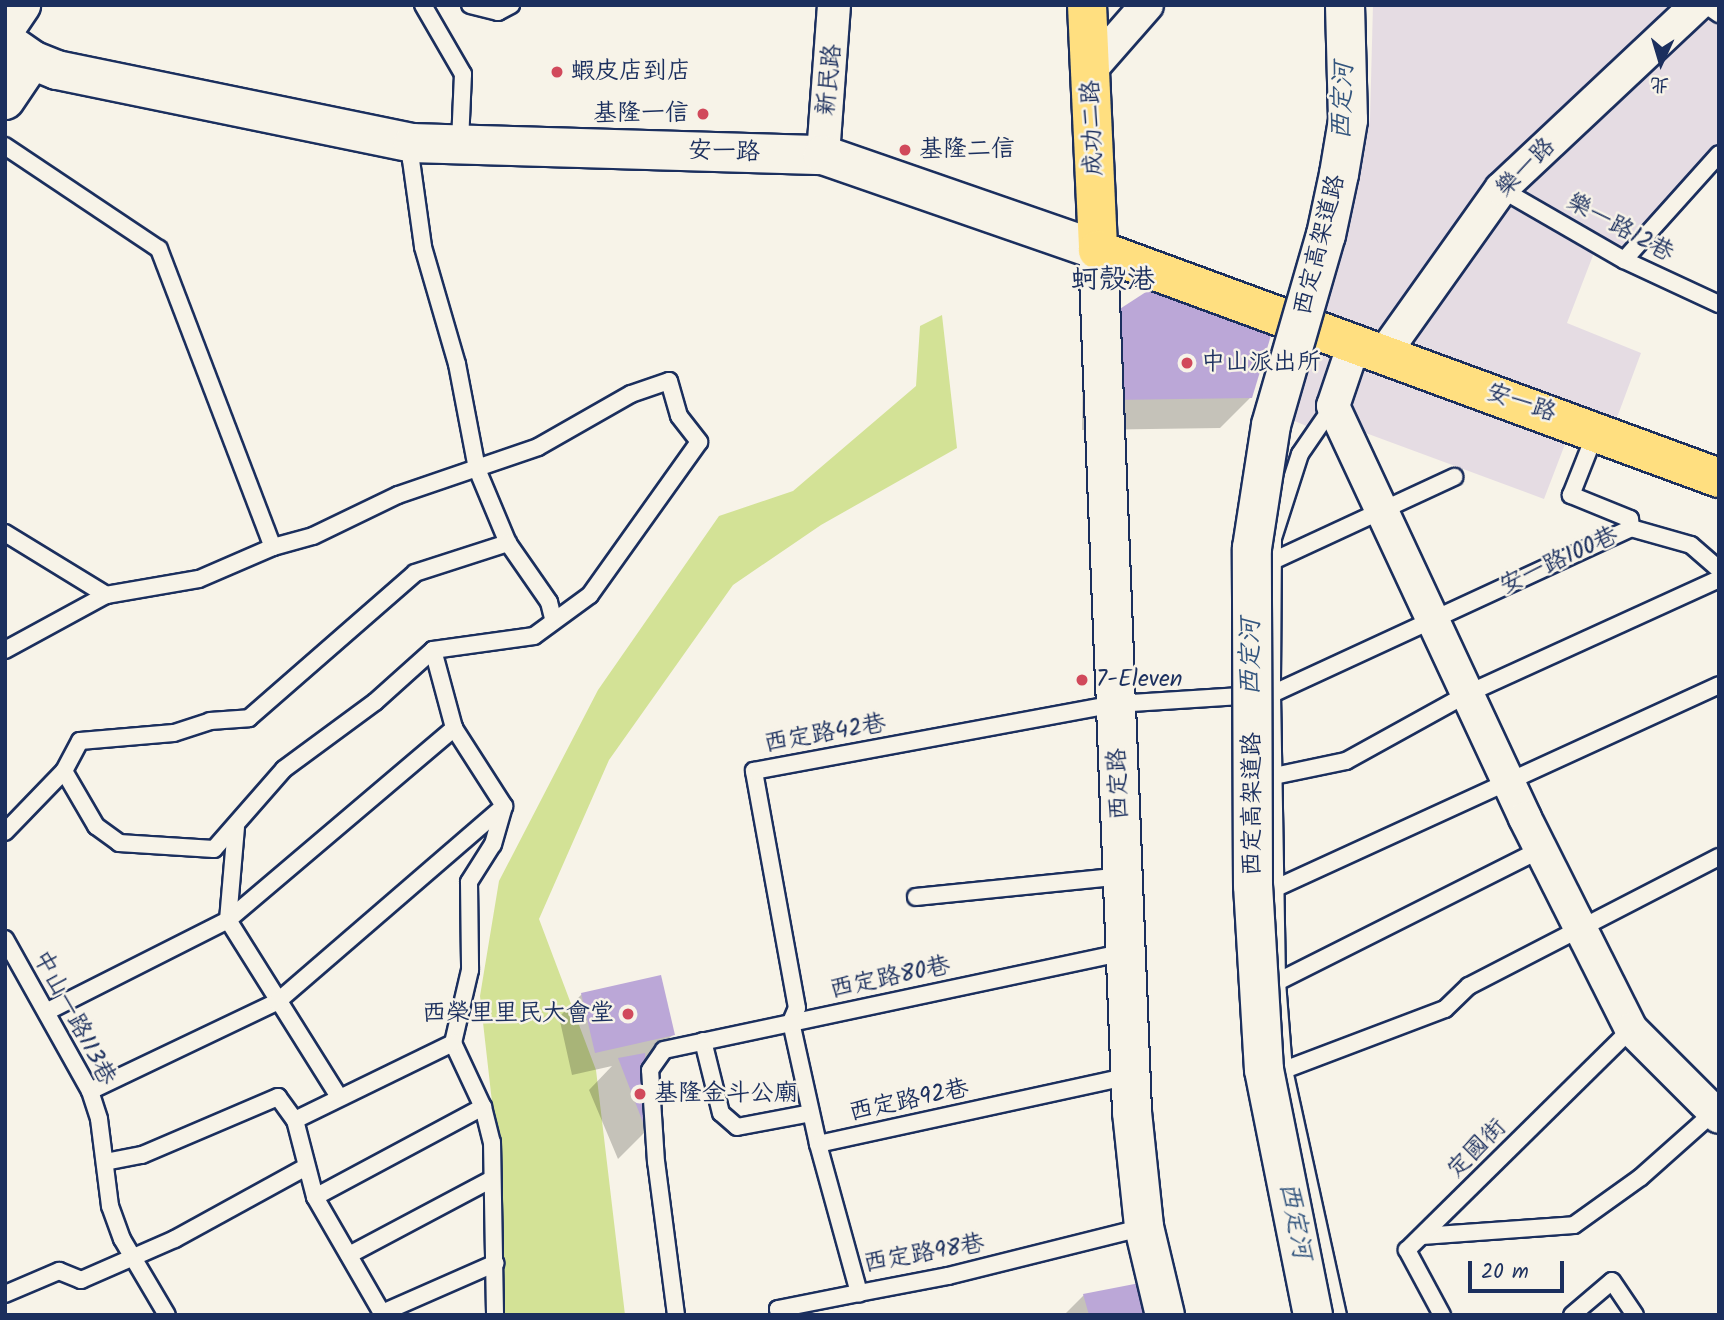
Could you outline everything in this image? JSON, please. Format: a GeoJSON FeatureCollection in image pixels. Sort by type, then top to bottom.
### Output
{"type":"FeatureCollection","features":[{"type":"Feature","properties":{"kind":"main road","name":"成功二路"},"geometry":{"type":"LineString","coordinates":[[1087,5],[1098,250]]}},
{"type":"Feature","properties":{"kind":"main road","name":"安一路"},"geometry":{"type":"LineString","coordinates":[[1098,250],[1284,320],[1597,430],[1719,478]]}},
{"type":"Feature","properties":{"kind":"street"},"geometry":{"type":"LineString","coordinates":[[5,29],[21,5]]}},
{"type":"Feature","properties":{"kind":"street","name":"新民路"},"geometry":{"type":"LineString","coordinates":[[823,155],[834,5]]}},
{"type":"Feature","properties":{"kind":"street"},"geometry":{"type":"LineString","coordinates":[[1091,69],[1147,5]]}},
{"type":"Feature","properties":{"kind":"street","name":"西定高架道路"},"geometry":{"type":"LineString","coordinates":[[1312,1315],[1264,1070],[1253,886],[1252,548],[1271,425],[1326,235],[1339,174],[1348,120],[1345,5]]}},
{"type":"Feature","properties":{"kind":"street","name":"樂一路"},"geometry":{"type":"LineString","coordinates":[[1353,344],[1501,189],[1697,5]]}},
{"type":"Feature","properties":{"kind":"street"},"geometry":{"type":"LineString","coordinates":[[5,100],[19,51]]}},
{"type":"Feature","properties":{"kind":"street","name":"安一路"},"geometry":{"type":"LineString","coordinates":[[19,51],[142,87],[413,143],[823,155],[1098,250]]}},
{"type":"Feature","properties":{"kind":"street","name":"西定路"},"geometry":{"type":"LineString","coordinates":[[1098,250],[1131,1076],[1144,1227],[1165,1315]]}},
{"type":"Feature","properties":{"kind":"street"},"geometry":{"type":"LineString","coordinates":[[1353,344],[1333,406],[1435,618],[1507,779],[1631,1029],[1716,1114]]}},
{"type":"Feature","properties":{"kind":"lane"},"geometry":{"type":"LineString","coordinates":[[423,5],[463,74],[460,144]]}},
{"type":"Feature","properties":{"kind":"lane"},"geometry":{"type":"LineString","coordinates":[[470,5],[498,12],[511,5]]}},
{"type":"Feature","properties":{"kind":"lane"},"geometry":{"type":"LineString","coordinates":[[1706,5],[1719,14]]}},
{"type":"Feature","properties":{"kind":"lane"},"geometry":{"type":"LineString","coordinates":[[413,143],[411,160],[423,247],[457,364],[477,469],[508,543],[549,602],[553,618]]}},
{"type":"Feature","properties":{"kind":"lane"},"geometry":{"type":"LineString","coordinates":[[5,146],[159,248],[273,547]]}},
{"type":"Feature","properties":{"kind":"lane"},"geometry":{"type":"LineString","coordinates":[[1625,260],[1719,155]]}},
{"type":"Feature","properties":{"kind":"lane","name":"樂一路12巷"},"geometry":{"type":"LineString","coordinates":[[1501,189],[1625,260],[1719,304]]}},
{"type":"Feature","properties":{"kind":"lane"},"geometry":{"type":"LineString","coordinates":[[5,650],[106,596],[199,579],[273,547],[313,536],[398,495],[538,447],[631,394],[669,381],[679,416],[699,442],[590,594],[553,618],[534,636],[433,650],[375,702],[284,769],[214,849],[120,843],[96,826],[64,771]]}},
{"type":"Feature","properties":{"kind":"lane"},"geometry":{"type":"LineString","coordinates":[[1333,406],[1300,454],[1273,538],[1272,694],[1277,982],[1284,1070],[1338,1315]]}},
{"type":"Feature","properties":{"kind":"lane","name":"安一路100巷"},"geometry":{"type":"LineString","coordinates":[[1116,704],[1210,701],[1272,694],[1631,528],[1630,520],[1571,495],[1597,430]]}},
{"type":"Feature","properties":{"kind":"lane"},"geometry":{"type":"LineString","coordinates":[[1273,561],[1454,477]]}},
{"type":"Feature","properties":{"kind":"lane"},"geometry":{"type":"LineString","coordinates":[[1631,528],[1691,545],[1719,569]]}},
{"type":"Feature","properties":{"kind":"lane"},"geometry":{"type":"LineString","coordinates":[[5,533],[106,596]]}},
{"type":"Feature","properties":{"kind":"lane"},"geometry":{"type":"LineString","coordinates":[[5,832],[64,771],[80,741],[174,733],[210,720],[249,718],[415,573],[508,543]]}},
{"type":"Feature","properties":{"kind":"lane"},"geometry":{"type":"LineString","coordinates":[[1274,776],[1346,761],[1469,694],[1719,579]]}},
{"type":"Feature","properties":{"kind":"lane"},"geometry":{"type":"LineString","coordinates":[[433,650],[454,728],[504,806],[493,844],[469,882],[470,971],[453,1043],[483,1107],[492,1142],[495,1315]]}},
{"type":"Feature","properties":{"kind":"lane"},"geometry":{"type":"LineString","coordinates":[[1276,888],[1507,779],[1719,685]]}},
{"type":"Feature","properties":{"kind":"lane","name":"西定路42巷"},"geometry":{"type":"LineString","coordinates":[[791,1022],[797,1008],[754,771],[1116,704]]}},
{"type":"Feature","properties":{"kind":"lane"},"geometry":{"type":"LineString","coordinates":[[48,1010],[228,920],[454,728]]}},
{"type":"Feature","properties":{"kind":"lane"},"geometry":{"type":"LineString","coordinates":[[90,1091],[277,1002],[504,806]]}},
{"type":"Feature","properties":{"kind":"lane"},"geometry":{"type":"LineString","coordinates":[[236,827],[228,920],[277,1002],[340,1097]]}},
{"type":"Feature","properties":{"kind":"lane"},"geometry":{"type":"LineString","coordinates":[[1277,982],[1541,849]]}},
{"type":"Feature","properties":{"kind":"lane"},"geometry":{"type":"LineString","coordinates":[[1284,1070],[1445,1009],[1469,986],[1582,931],[1719,857]]}},
{"type":"Feature","properties":{"kind":"lane"},"geometry":{"type":"LineString","coordinates":[[916,897],[1123,876]]}},
{"type":"Feature","properties":{"kind":"lane","name":"中山一路113巷"},"geometry":{"type":"LineString","coordinates":[[5,939],[48,1010],[90,1091],[105,1162],[110,1206],[131,1255],[167,1315]]}},
{"type":"Feature","properties":{"kind":"lane","name":"西定路80巷"},"geometry":{"type":"LineString","coordinates":[[676,1315],[656,1162],[650,1070],[664,1050],[1126,952]]}},
{"type":"Feature","properties":{"kind":"lane"},"geometry":{"type":"LineString","coordinates":[[791,1022],[818,1144]]}},
{"type":"Feature","properties":{"kind":"lane","name":"定國街"},"geometry":{"type":"LineString","coordinates":[[1443,1315],[1407,1250],[1631,1029]]}},
{"type":"Feature","properties":{"kind":"lane"},"geometry":{"type":"LineString","coordinates":[[703,1041],[721,1113],[737,1127],[811,1113]]}},
{"type":"Feature","properties":{"kind":"lane"},"geometry":{"type":"LineString","coordinates":[[295,1120],[453,1043]]}},
{"type":"Feature","properties":{"kind":"lane","name":"西定路92巷"},"geometry":{"type":"LineString","coordinates":[[818,1144],[1131,1076]]}},
{"type":"Feature","properties":{"kind":"lane"},"geometry":{"type":"LineString","coordinates":[[105,1162],[142,1155],[278,1097],[295,1120],[316,1197],[383,1314],[496,1264]]}},
{"type":"Feature","properties":{"kind":"lane"},"geometry":{"type":"LineString","coordinates":[[316,1197],[483,1107]]}},
{"type":"Feature","properties":{"kind":"lane"},"geometry":{"type":"LineString","coordinates":[[1422,1236],[1574,1225],[1641,1177],[1716,1114]]}},
{"type":"Feature","properties":{"kind":"lane","name":"西定路98巷"},"geometry":{"type":"LineString","coordinates":[[818,1144],[859,1293],[948,1276],[1144,1227]]}},
{"type":"Feature","properties":{"kind":"lane"},"geometry":{"type":"LineString","coordinates":[[5,1294],[59,1271],[81,1280],[131,1255],[175,1239],[306,1167]]}},
{"type":"Feature","properties":{"kind":"lane"},"geometry":{"type":"LineString","coordinates":[[349,1255],[492,1179]]}},
{"type":"Feature","properties":{"kind":"lane"},"geometry":{"type":"LineString","coordinates":[[1572,1315],[1612,1281],[1635,1315]]}},
{"type":"Feature","properties":{"kind":"lane"},"geometry":{"type":"LineString","coordinates":[[779,1315],[778,1309],[859,1293]]}},
{"type":"Feature","properties":{"kind":"shaded area"},"geometry":{"type":"Polygon","coordinates":[[[1373,5],[1706,5],[1719,14],[1719,154],[1624,260],[1597,245],[1567,323],[1641,353],[1612,431],[1575,418],[1544,499],[1317,415],[1309,427],[1292,420],[1301,372],[1346,242],[1370,119],[1373,5]]]}},
{"type":"Feature","properties":{"kind":"green space"},"geometry":{"type":"Polygon","coordinates":[[[942,315],[957,448],[821,525],[733,585],[609,760],[539,919],[596,1070],[625,1315],[491,1315],[498,1155],[480,996],[499,881],[598,690],[719,516],[793,491],[916,386],[920,326],[942,315]]]}},
{"type":"Feature","properties":{"kind":"building","name":"中山派出所"},"geometry":{"type":"Polygon","coordinates":[[[1149,290],[1273,329],[1252,398],[1112,400],[1112,314],[1149,290]]]}},
{"type":"Feature","properties":{"kind":"building","name":"西榮里里民大會堂"},"geometry":{"type":"Polygon","coordinates":[[[661,975],[675,1035],[595,1053],[581,993],[661,975]]]}},
{"type":"Feature","properties":{"kind":"building","name":"基隆金斗公廟"},"geometry":{"type":"Polygon","coordinates":[[[645,1053],[650,1130],[646,1130],[618,1058],[645,1053]]]}},
{"type":"Feature","properties":{"kind":"building"},"geometry":{"type":"Polygon","coordinates":[[[1150,1281],[1159,1315],[1089,1315],[1083,1294],[1150,1281]]]}},
{"type":"Feature","properties":{"kind":"place","name":"蝦皮店到店"},"geometry":{"type":"Point","coordinates":[557,72]}},
{"type":"Feature","properties":{"kind":"place","name":"基隆一信"},"geometry":{"type":"Point","coordinates":[703,114]}},
{"type":"Feature","properties":{"kind":"place","name":"基隆二信"},"geometry":{"type":"Point","coordinates":[905,150]}},
{"type":"Feature","properties":{"kind":"place","name":"中山派出所"},"geometry":{"type":"Point","coordinates":[1187,363]}},
{"type":"Feature","properties":{"kind":"place","name":"7-Eleven"},"geometry":{"type":"Point","coordinates":[1082,680]}},
{"type":"Feature","properties":{"kind":"place","name":"西榮里里民大會堂"},"geometry":{"type":"Point","coordinates":[628,1014]}},
{"type":"Feature","properties":{"kind":"place","name":"基隆金斗公廟"},"geometry":{"type":"Point","coordinates":[640,1094]}},
{"type":"Feature","properties":{"kind":"district","name":"蚵殼港"},"geometry":{"type":"Point","coordinates":[1113,281]}},
{"type":"Feature","properties":{"kind":"water label","name":"西定河"},"geometry":{"type":"Point","coordinates":[1344,101]}},
{"type":"Feature","properties":{"kind":"water label","name":"西定河"},"geometry":{"type":"Point","coordinates":[1252,657]}},
{"type":"Feature","properties":{"kind":"water label","name":"西定河"},"geometry":{"type":"Point","coordinates":[1294,1221]}}]}
